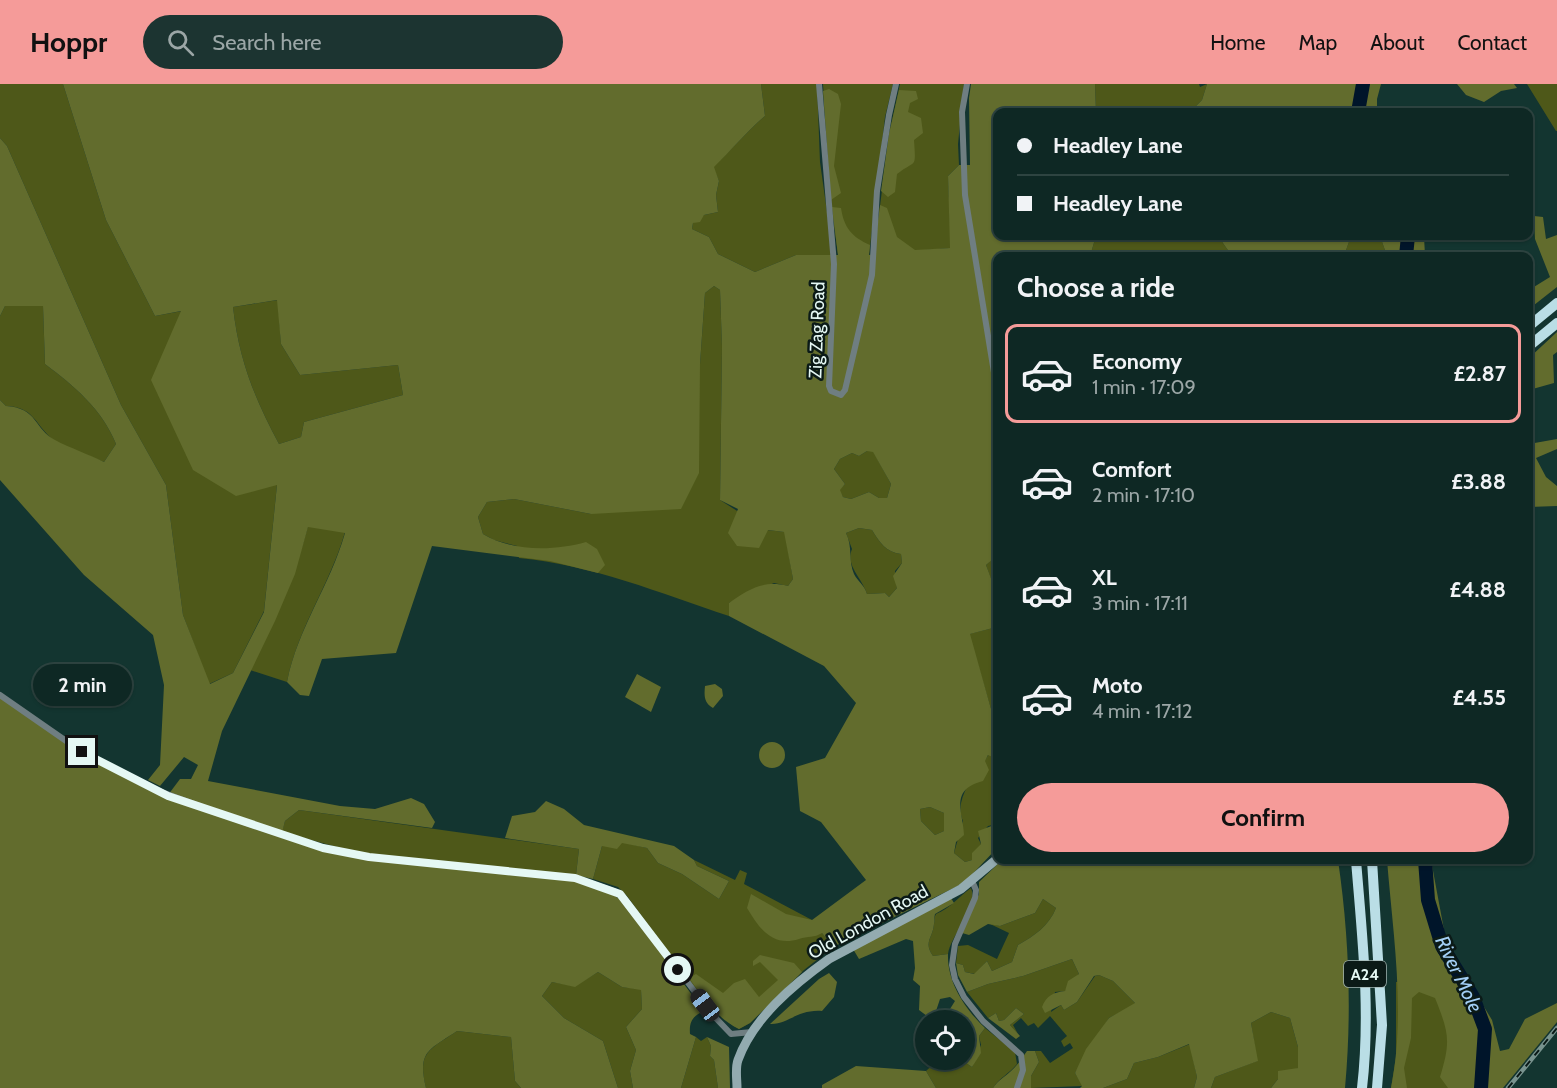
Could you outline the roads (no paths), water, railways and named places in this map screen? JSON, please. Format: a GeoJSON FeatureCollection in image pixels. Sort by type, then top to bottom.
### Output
{"type":"FeatureCollection","features":[{"type":"Feature","properties":{"kind":"highway"},"geometry":{"type":"LineString","coordinates":[[1533,323],[1557,303]]}},
{"type":"Feature","properties":{"kind":"highway"},"geometry":{"type":"LineString","coordinates":[[1533,343],[1557,323]]}},
{"type":"Feature","properties":{"kind":"highway","name":"A24"},"geometry":{"type":"LineString","coordinates":[[1356,864],[1367,991],[1367,1035],[1362,1088]]}},
{"type":"Feature","properties":{"kind":"highway","name":"A24"},"geometry":{"type":"LineString","coordinates":[[1372,864],[1382,1025],[1377,1088]]}},
{"type":"Feature","properties":{"kind":"main road","name":"Old London Road"},"geometry":{"type":"LineString","coordinates":[[737,1088],[737,1062],[752,1032],[796,986],[829,959],[972,881],[993,862]]}},
{"type":"Feature","properties":{"kind":"street","name":"Zig Zag Road"},"geometry":{"type":"LineString","coordinates":[[819,84],[834,264],[830,386],[835,395],[840,395],[845,390],[872,275],[879,181],[896,84]]}},
{"type":"Feature","properties":{"kind":"street"},"geometry":{"type":"LineString","coordinates":[[967,84],[962,112],[965,195],[993,366]]}},
{"type":"Feature","properties":{"kind":"street"},"geometry":{"type":"LineString","coordinates":[[0,695],[82,752],[149,786],[246,823],[323,848],[369,857],[575,878],[614,891],[625,899],[710,1012],[732,1034],[752,1032]]}},
{"type":"Feature","properties":{"kind":"street"},"geometry":{"type":"LineString","coordinates":[[972,881],[976,890],[975,898],[955,944],[953,972],[964,997],[983,1021],[1021,1055],[1023,1070],[1017,1088]]}},
{"type":"Feature","properties":{"kind":"waterway","name":"River Mole"},"geometry":{"type":"LineString","coordinates":[[1359,108],[1363,84]]}},
{"type":"Feature","properties":{"kind":"waterway","name":"River Mole"},"geometry":{"type":"LineString","coordinates":[[1406,252],[1408,240]]}},
{"type":"Feature","properties":{"kind":"waterway","name":"River Mole"},"geometry":{"type":"LineString","coordinates":[[1425,864],[1428,900],[1442,946],[1473,997],[1485,1029],[1481,1088]]}},
{"type":"Feature","properties":{"kind":"railway"},"geometry":{"type":"LineString","coordinates":[[1508,1088],[1557,1028]]}}]}
